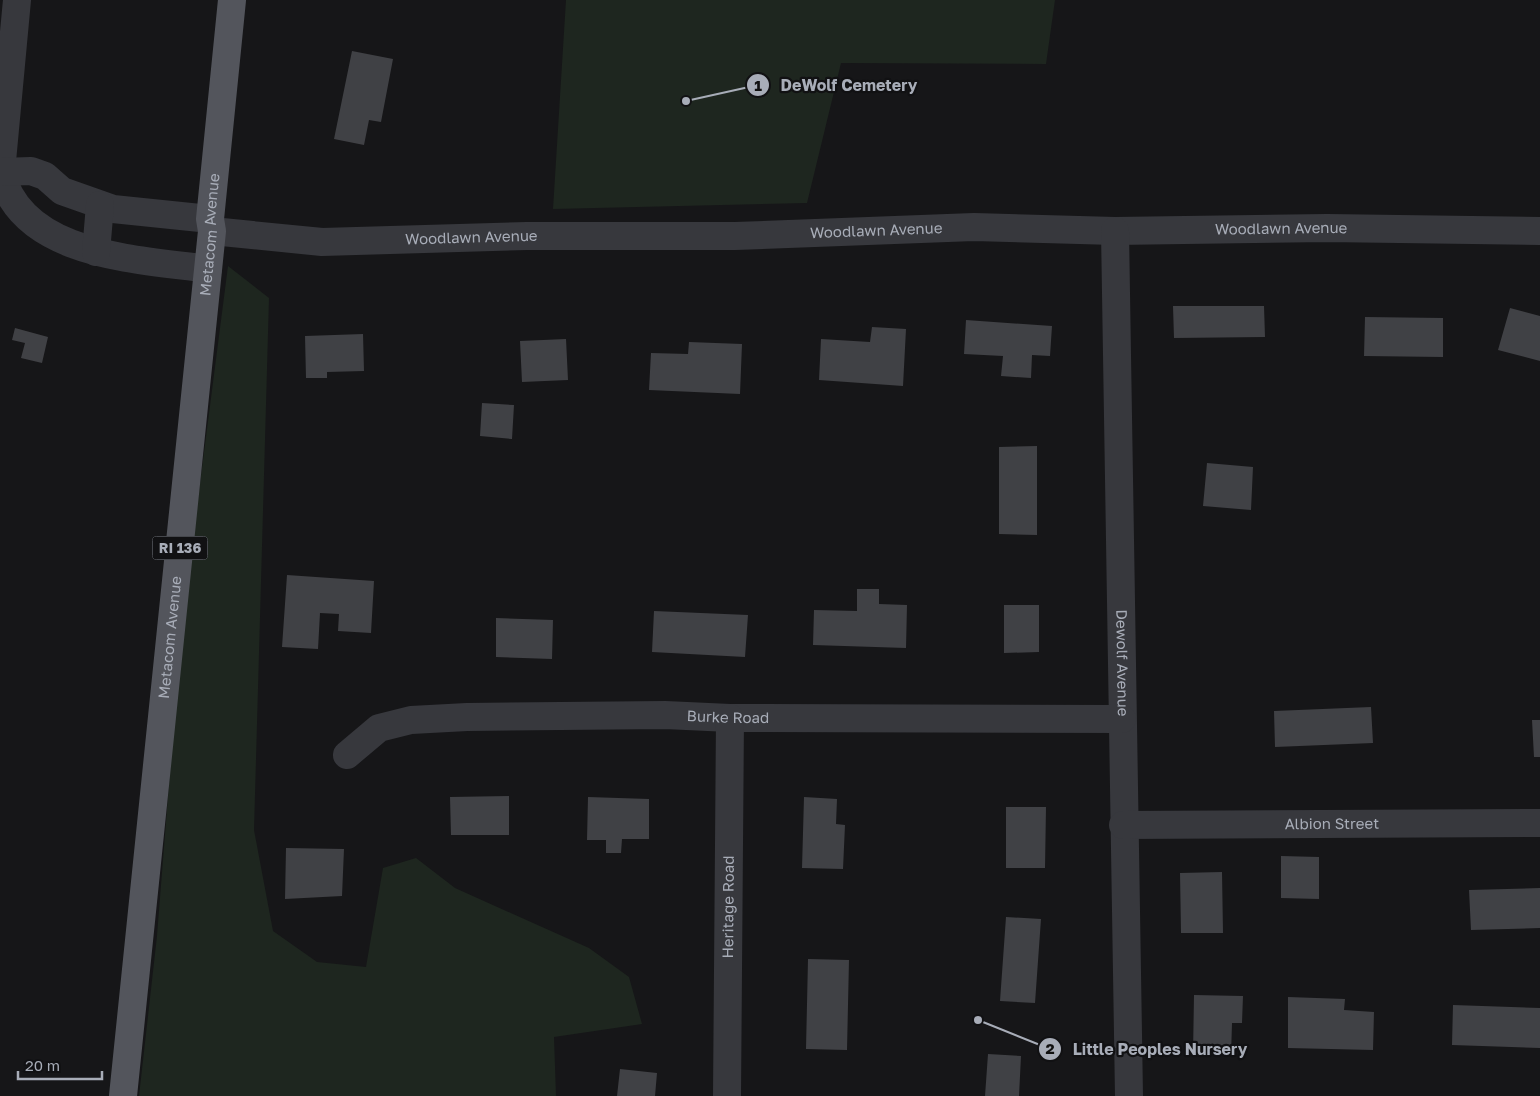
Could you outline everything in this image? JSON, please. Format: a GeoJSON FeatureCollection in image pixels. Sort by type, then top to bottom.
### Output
{"type":"FeatureCollection","features":[{"type":"Feature","properties":{"kind":"main road","name":"Metacom Avenue"},"geometry":{"type":"LineString","coordinates":[[123,1096],[208,269],[232,0]]}},
{"type":"Feature","properties":{"kind":"street"},"geometry":{"type":"LineString","coordinates":[[17,0],[0,172],[7,191],[22,214],[46,231],[78,247],[96,252],[208,269]]}},
{"type":"Feature","properties":{"kind":"street","name":"Woodlawn Avenue"},"geometry":{"type":"LineString","coordinates":[[0,172],[31,171],[45,176],[62,191],[121,211],[322,242],[527,236],[735,236],[974,227],[1115,231],[1327,228],[1540,231]]}},
{"type":"Feature","properties":{"kind":"street"},"geometry":{"type":"LineString","coordinates":[[96,252],[100,205]]}},
{"type":"Feature","properties":{"kind":"street","name":"Dewolf Avenue"},"geometry":{"type":"LineString","coordinates":[[1115,231],[1128,1096]]}},
{"type":"Feature","properties":{"kind":"street","name":"Burke Road"},"geometry":{"type":"LineString","coordinates":[[347,755],[379,728],[411,720],[467,717],[655,715],[730,718],[1122,719]]}},
{"type":"Feature","properties":{"kind":"street","name":"Heritage Road"},"geometry":{"type":"LineString","coordinates":[[727,1096],[730,718]]}},
{"type":"Feature","properties":{"kind":"street","name":"Albion Street"},"geometry":{"type":"LineString","coordinates":[[1123,825],[1540,823]]}},
{"type":"Feature","properties":{"kind":"shaded area"},"geometry":{"type":"Polygon","coordinates":[[[566,0],[1055,0],[1046,64],[841,63],[807,203],[553,209],[566,0]]]}},
{"type":"Feature","properties":{"kind":"shaded area"},"geometry":{"type":"Polygon","coordinates":[[[228,266],[269,298],[254,830],[273,931],[317,962],[366,967],[383,868],[416,858],[455,888],[589,948],[629,977],[642,1024],[554,1037],[556,1096],[139,1096],[157,936],[181,631],[228,266]]]}},
{"type":"Feature","properties":{"kind":"building"},"geometry":{"type":"Polygon","coordinates":[[[352,51],[393,59],[381,122],[369,120],[364,145],[334,139],[352,51]]]}},
{"type":"Feature","properties":{"kind":"building"},"geometry":{"type":"Polygon","coordinates":[[[1173,306],[1264,306],[1265,337],[1174,338],[1173,306]]]}},
{"type":"Feature","properties":{"kind":"building"},"geometry":{"type":"Polygon","coordinates":[[[1510,308],[1540,316],[1540,361],[1498,350],[1510,308]]]}},
{"type":"Feature","properties":{"kind":"building"},"geometry":{"type":"Polygon","coordinates":[[[1365,317],[1443,318],[1443,357],[1364,356],[1365,317]]]}},
{"type":"Feature","properties":{"kind":"building"},"geometry":{"type":"Polygon","coordinates":[[[966,320],[1052,326],[1050,356],[1032,355],[1031,378],[1001,376],[1003,356],[964,354],[966,320]]]}},
{"type":"Feature","properties":{"kind":"building"},"geometry":{"type":"Polygon","coordinates":[[[872,327],[906,329],[903,386],[819,380],[821,339],[870,342],[872,327]]]}},
{"type":"Feature","properties":{"kind":"building"},"geometry":{"type":"Polygon","coordinates":[[[15,328],[48,337],[42,363],[21,358],[25,343],[12,340],[15,328]]]}},
{"type":"Feature","properties":{"kind":"building"},"geometry":{"type":"Polygon","coordinates":[[[363,334],[364,371],[327,372],[327,378],[306,378],[305,336],[363,334]]]}},
{"type":"Feature","properties":{"kind":"building"},"geometry":{"type":"Polygon","coordinates":[[[566,339],[568,380],[522,382],[520,341],[566,339]]]}},
{"type":"Feature","properties":{"kind":"building"},"geometry":{"type":"Polygon","coordinates":[[[689,342],[742,344],[740,394],[649,390],[651,353],[688,354],[689,342]]]}},
{"type":"Feature","properties":{"kind":"building"},"geometry":{"type":"Polygon","coordinates":[[[482,403],[514,405],[512,439],[480,436],[482,403]]]}},
{"type":"Feature","properties":{"kind":"building"},"geometry":{"type":"Polygon","coordinates":[[[1037,446],[1037,535],[999,534],[999,447],[1037,446]]]}},
{"type":"Feature","properties":{"kind":"building"},"geometry":{"type":"Polygon","coordinates":[[[1207,463],[1253,467],[1251,510],[1203,506],[1207,463]]]}},
{"type":"Feature","properties":{"kind":"building"},"geometry":{"type":"Polygon","coordinates":[[[287,575],[374,581],[371,633],[338,631],[339,614],[320,613],[318,649],[282,647],[287,575]]]}},
{"type":"Feature","properties":{"kind":"building"},"geometry":{"type":"Polygon","coordinates":[[[857,589],[879,589],[879,604],[907,605],[906,648],[813,645],[814,610],[857,611],[857,589]]]}},
{"type":"Feature","properties":{"kind":"building"},"geometry":{"type":"Polygon","coordinates":[[[1004,605],[1039,605],[1039,652],[1004,653],[1004,605]]]}},
{"type":"Feature","properties":{"kind":"building"},"geometry":{"type":"Polygon","coordinates":[[[654,611],[748,615],[745,657],[652,652],[654,611]]]}},
{"type":"Feature","properties":{"kind":"building"},"geometry":{"type":"Polygon","coordinates":[[[496,618],[553,620],[552,659],[496,657],[496,618]]]}},
{"type":"Feature","properties":{"kind":"building"},"geometry":{"type":"Polygon","coordinates":[[[1371,707],[1373,743],[1275,747],[1274,711],[1371,707]]]}},
{"type":"Feature","properties":{"kind":"building"},"geometry":{"type":"Polygon","coordinates":[[[1532,720],[1540,720],[1540,757],[1534,757],[1532,720]]]}},
{"type":"Feature","properties":{"kind":"building"},"geometry":{"type":"Polygon","coordinates":[[[509,796],[509,835],[451,835],[450,797],[509,796]]]}},
{"type":"Feature","properties":{"kind":"building"},"geometry":{"type":"Polygon","coordinates":[[[588,797],[649,799],[649,839],[622,839],[621,853],[606,853],[606,840],[587,840],[588,797]]]}},
{"type":"Feature","properties":{"kind":"building"},"geometry":{"type":"Polygon","coordinates":[[[804,797],[837,799],[836,824],[845,825],[843,869],[802,868],[804,797]]]}},
{"type":"Feature","properties":{"kind":"building"},"geometry":{"type":"Polygon","coordinates":[[[1006,807],[1046,807],[1045,868],[1006,868],[1006,807]]]}},
{"type":"Feature","properties":{"kind":"building"},"geometry":{"type":"Polygon","coordinates":[[[286,848],[344,849],[342,896],[285,899],[286,848]]]}},
{"type":"Feature","properties":{"kind":"building"},"geometry":{"type":"Polygon","coordinates":[[[1281,856],[1319,857],[1319,899],[1281,898],[1281,856]]]}},
{"type":"Feature","properties":{"kind":"building"},"geometry":{"type":"Polygon","coordinates":[[[1222,872],[1223,933],[1181,933],[1180,873],[1222,872]]]}},
{"type":"Feature","properties":{"kind":"building"},"geometry":{"type":"Polygon","coordinates":[[[1540,888],[1540,928],[1471,930],[1469,890],[1540,888]]]}},
{"type":"Feature","properties":{"kind":"building"},"geometry":{"type":"Polygon","coordinates":[[[1006,917],[1041,919],[1035,1003],[1000,1001],[1006,917]]]}},
{"type":"Feature","properties":{"kind":"building"},"geometry":{"type":"Polygon","coordinates":[[[808,959],[849,960],[847,1050],[806,1049],[808,959]]]}},
{"type":"Feature","properties":{"kind":"building"},"geometry":{"type":"Polygon","coordinates":[[[1194,995],[1243,996],[1242,1023],[1232,1023],[1231,1056],[1193,1054],[1194,995]]]}},
{"type":"Feature","properties":{"kind":"building"},"geometry":{"type":"Polygon","coordinates":[[[1288,997],[1345,999],[1344,1010],[1374,1012],[1373,1050],[1288,1048],[1288,997]]]}},
{"type":"Feature","properties":{"kind":"building"},"geometry":{"type":"Polygon","coordinates":[[[1453,1005],[1540,1008],[1540,1048],[1452,1045],[1453,1005]]]}},
{"type":"Feature","properties":{"kind":"building"},"geometry":{"type":"Polygon","coordinates":[[[988,1054],[1021,1056],[1019,1096],[985,1096],[988,1054]]]}},
{"type":"Feature","properties":{"kind":"building"},"geometry":{"type":"Polygon","coordinates":[[[620,1069],[657,1073],[655,1096],[617,1096],[620,1069]]]}},
{"type":"Feature","properties":{"kind":"place","name":"DeWolf Cemetery"},"geometry":{"type":"Point","coordinates":[686,101]}},
{"type":"Feature","properties":{"kind":"place","name":"Little Peoples Nursery"},"geometry":{"type":"Point","coordinates":[978,1020]}}]}
